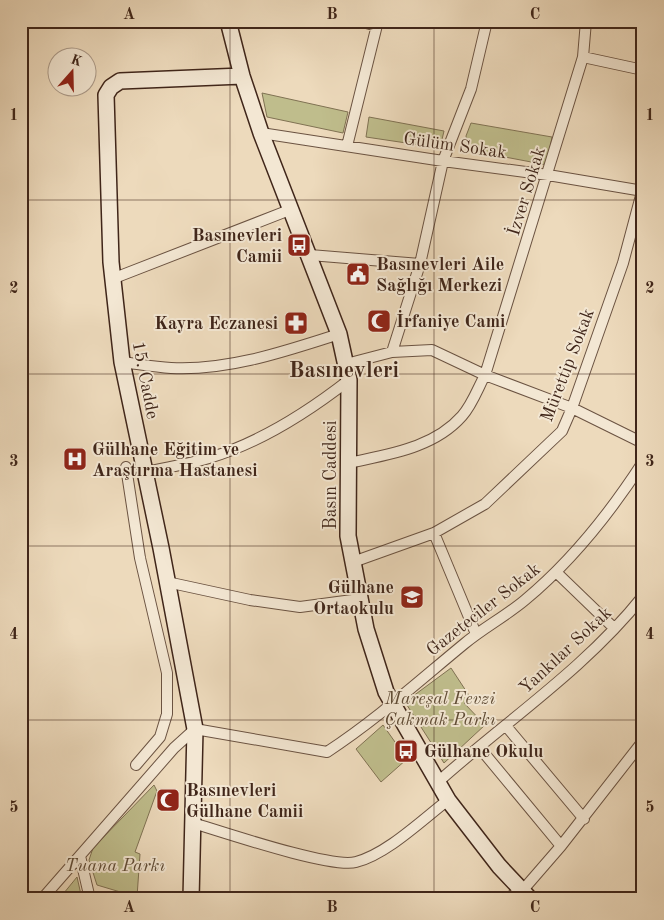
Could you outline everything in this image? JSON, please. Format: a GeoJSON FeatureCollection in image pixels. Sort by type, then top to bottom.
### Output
{"type":"FeatureCollection","features":[{"type":"Feature","properties":{"kind":"street","name":"Basın Caddesi"},"geometry":{"type":"LineString","coordinates":[[228,21],[242,76],[339,334],[346,364],[349,380],[348,536],[366,629],[392,704],[448,800],[499,866],[526,895]]}},
{"type":"Feature","properties":{"kind":"street"},"geometry":{"type":"LineString","coordinates":[[347,146],[377,24],[359,21]]}},
{"type":"Feature","properties":{"kind":"street"},"geometry":{"type":"LineString","coordinates":[[392,352],[420,264],[443,162],[471,89],[487,21]]}},
{"type":"Feature","properties":{"kind":"street","name":"İzver Sokak"},"geometry":{"type":"LineString","coordinates":[[349,463],[394,453],[433,441],[463,416],[485,375],[548,174],[582,57],[586,21]]}},
{"type":"Feature","properties":{"kind":"street"},"geometry":{"type":"LineString","coordinates":[[582,57],[643,70]]}},
{"type":"Feature","properties":{"kind":"street","name":"15. Cadde"},"geometry":{"type":"LineString","coordinates":[[191,899],[196,729],[122,362],[112,279],[106,100],[111,86],[120,81],[242,76]]}},
{"type":"Feature","properties":{"kind":"street","name":"Gülüm Sokak"},"geometry":{"type":"LineString","coordinates":[[262,133],[443,162],[548,174],[643,190]]}},
{"type":"Feature","properties":{"kind":"street","name":"Mürettip Sokak"},"geometry":{"type":"LineString","coordinates":[[353,562],[434,533],[485,504],[562,431],[572,408],[623,263],[643,190]]}},
{"type":"Feature","properties":{"kind":"street"},"geometry":{"type":"LineString","coordinates":[[112,279],[292,209]]}},
{"type":"Feature","properties":{"kind":"street"},"geometry":{"type":"LineString","coordinates":[[310,255],[420,264]]}},
{"type":"Feature","properties":{"kind":"street"},"geometry":{"type":"LineString","coordinates":[[122,362],[173,368],[226,364],[286,351],[339,334]]}},
{"type":"Feature","properties":{"kind":"street"},"geometry":{"type":"LineString","coordinates":[[346,364],[392,352],[432,350],[485,375],[572,408],[643,442]]}},
{"type":"Feature","properties":{"kind":"street"},"geometry":{"type":"LineString","coordinates":[[145,472],[209,458],[264,435],[320,403],[349,380]]}},
{"type":"Feature","properties":{"kind":"street","name":"Gazeteciler Sokak"},"geometry":{"type":"LineString","coordinates":[[196,729],[327,752],[366,726],[476,634],[524,601],[556,572],[577,551],[621,497],[643,462]]}},
{"type":"Feature","properties":{"kind":"street"},"geometry":{"type":"LineString","coordinates":[[126,467],[140,558],[167,673],[167,714],[160,737],[136,765]]}},
{"type":"Feature","properties":{"kind":"street"},"geometry":{"type":"LineString","coordinates":[[434,533],[476,634]]}},
{"type":"Feature","properties":{"kind":"street"},"geometry":{"type":"LineString","coordinates":[[556,572],[614,628]]}},
{"type":"Feature","properties":{"kind":"street"},"geometry":{"type":"LineString","coordinates":[[167,582],[250,600],[300,607],[360,599]]}},
{"type":"Feature","properties":{"kind":"street","name":"Yankılar Sokak"},"geometry":{"type":"LineString","coordinates":[[438,782],[478,747],[506,726],[614,628],[643,596]]}},
{"type":"Feature","properties":{"kind":"street"},"geometry":{"type":"LineString","coordinates":[[506,726],[584,819]]}},
{"type":"Feature","properties":{"kind":"street"},"geometry":{"type":"LineString","coordinates":[[42,899],[161,763],[196,729]]}},
{"type":"Feature","properties":{"kind":"street"},"geometry":{"type":"LineString","coordinates":[[504,899],[526,895],[561,846],[584,819],[643,741]]}},
{"type":"Feature","properties":{"kind":"street"},"geometry":{"type":"LineString","coordinates":[[478,747],[561,846]]}},
{"type":"Feature","properties":{"kind":"street"},"geometry":{"type":"LineString","coordinates":[[193,823],[328,861],[354,863],[373,856],[448,800]]}},
{"type":"Feature","properties":{"kind":"street"},"geometry":{"type":"LineString","coordinates":[[80,856],[90,899]]}},
{"type":"Feature","properties":{"kind":"green space"},"geometry":{"type":"Polygon","coordinates":[[[262,93],[348,112],[343,133],[267,117],[262,93]]]}},
{"type":"Feature","properties":{"kind":"green space"},"geometry":{"type":"Polygon","coordinates":[[[369,117],[444,131],[440,148],[366,137],[369,117]]]}},
{"type":"Feature","properties":{"kind":"green space"},"geometry":{"type":"Polygon","coordinates":[[[471,123],[552,137],[547,165],[468,150],[466,136],[471,123]]]}},
{"type":"Feature","properties":{"kind":"green space","name":"Mareşal Fevzi Çakmak Parkı"},"geometry":{"type":"Polygon","coordinates":[[[451,668],[470,697],[464,703],[485,725],[444,763],[405,702],[451,668]]]}},
{"type":"Feature","properties":{"kind":"green space"},"geometry":{"type":"Polygon","coordinates":[[[383,725],[407,759],[381,782],[356,749],[383,725]]]}},
{"type":"Feature","properties":{"kind":"green space","name":"Tuana Parkı"},"geometry":{"type":"Polygon","coordinates":[[[154,785],[157,791],[135,852],[140,854],[137,897],[97,885],[89,860],[93,848],[154,785]]]}},
{"type":"Feature","properties":{"kind":"green space"},"geometry":{"type":"Polygon","coordinates":[[[77,877],[82,899],[59,899],[77,877]]]}},
{"type":"Feature","properties":{"kind":"place","name":"Basınevleri Camii"},"geometry":{"type":"Point","coordinates":[299,245]}},
{"type":"Feature","properties":{"kind":"place","name":"Basınevleri Aile Sağlığı Merkezi"},"geometry":{"type":"Point","coordinates":[358,274]}},
{"type":"Feature","properties":{"kind":"place","name":"İrfaniye Cami"},"geometry":{"type":"Point","coordinates":[379,321]}},
{"type":"Feature","properties":{"kind":"place","name":"Kayra Eczanesi"},"geometry":{"type":"Point","coordinates":[296,323]}},
{"type":"Feature","properties":{"kind":"place","name":"Gülhane Eğitim ve Araştırma Hastanesi"},"geometry":{"type":"Point","coordinates":[75,459]}},
{"type":"Feature","properties":{"kind":"place","name":"Gülhane Ortaokulu"},"geometry":{"type":"Point","coordinates":[412,597]}},
{"type":"Feature","properties":{"kind":"place","name":"Gülhane Okulu"},"geometry":{"type":"Point","coordinates":[406,751]}},
{"type":"Feature","properties":{"kind":"place","name":"Basınevleri Gülhane Camii"},"geometry":{"type":"Point","coordinates":[168,800]}},
{"type":"Feature","properties":{"kind":"district","name":"Basınevleri"},"geometry":{"type":"Point","coordinates":[344,369]}}]}
